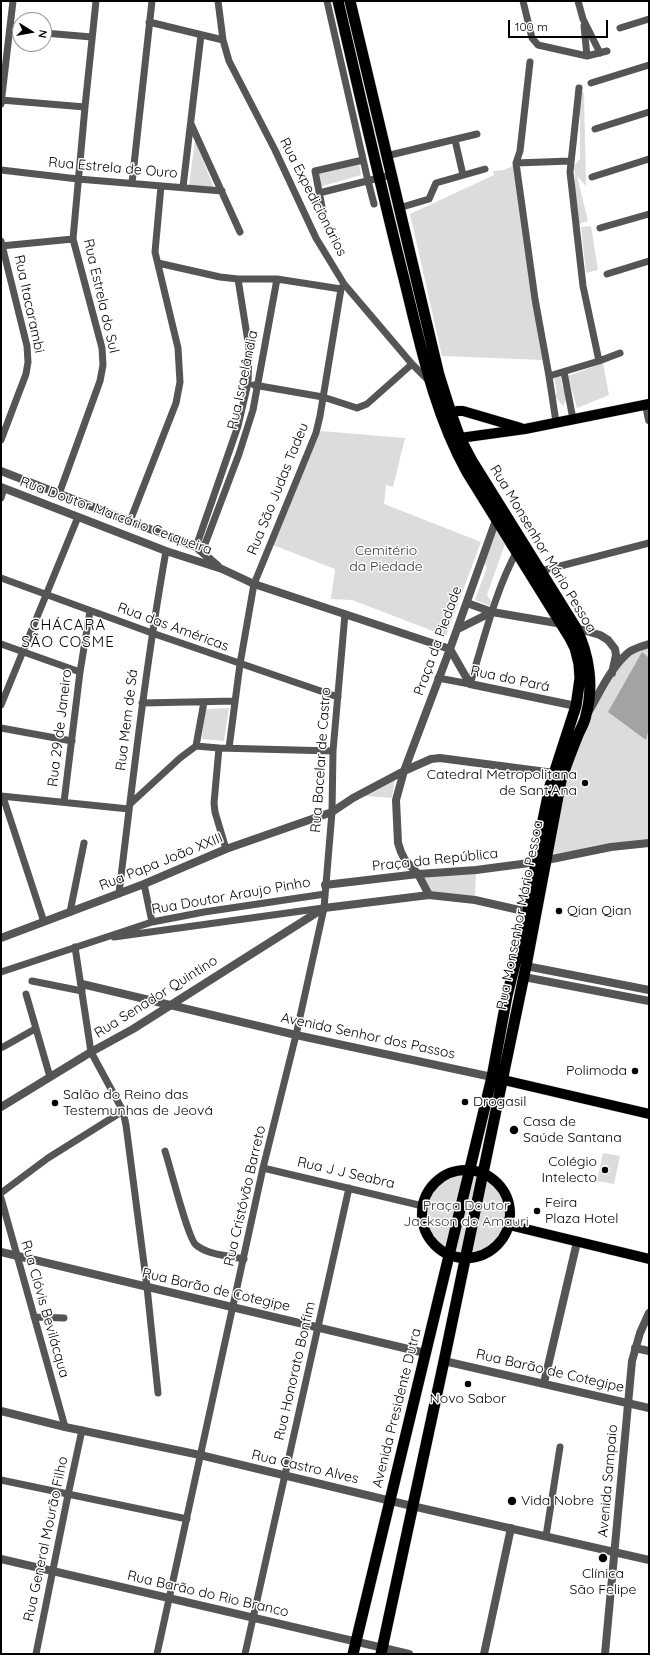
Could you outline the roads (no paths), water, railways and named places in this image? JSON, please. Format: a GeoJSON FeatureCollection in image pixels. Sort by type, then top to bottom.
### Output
{"type":"FeatureCollection","features":[{"type":"Feature","properties":{"kind":"highway"},"geometry":{"type":"LineString","coordinates":[[338,1],[369,159],[379,178],[380,203],[429,381],[447,417]]}},
{"type":"Feature","properties":{"kind":"highway"},"geometry":{"type":"LineString","coordinates":[[350,1],[439,375],[447,417]]}},
{"type":"Feature","properties":{"kind":"highway","name":"Rua Monsenhor Mário Pessoa"},"geometry":{"type":"LineString","coordinates":[[447,417],[467,472],[570,638],[577,655],[580,678],[576,706],[554,773],[543,820],[542,861],[525,971],[515,1014],[470,1169]]}},
{"type":"Feature","properties":{"kind":"highway","name":"Rua Monsenhor Mário Pessoa"},"geometry":{"type":"LineString","coordinates":[[456,440],[480,475],[576,628],[585,650],[589,672],[586,715],[563,776],[508,996],[484,1172]]}},
{"type":"Feature","properties":{"kind":"highway"},"geometry":{"type":"LineString","coordinates":[[515,1014],[514,997],[530,924],[528,912]]}},
{"type":"Feature","properties":{"kind":"highway","name":"Avenida Presidente Dutra"},"geometry":{"type":"LineString","coordinates":[[353,1654],[448,1255],[470,1169]]}},
{"type":"Feature","properties":{"kind":"highway"},"geometry":{"type":"LineString","coordinates":[[381,1651],[484,1172]]}},
{"type":"Feature","properties":{"kind":"main road"},"geometry":{"type":"LineString","coordinates":[[456,440],[525,429],[573,418],[648,404]]}},
{"type":"Feature","properties":{"kind":"main road"},"geometry":{"type":"LineString","coordinates":[[447,417],[457,411],[463,411],[525,429]]}},
{"type":"Feature","properties":{"kind":"main road","name":"Avenida Senhor dos Passos"},"geometry":{"type":"LineString","coordinates":[[497,1078],[649,1114]]}},
{"type":"Feature","properties":{"kind":"main road"},"geometry":{"type":"LineString","coordinates":[[470,1169],[484,1172],[493,1178],[505,1192],[510,1208],[509,1225],[505,1236],[490,1252],[481,1256],[465,1258],[448,1255],[434,1245],[426,1232],[422,1220],[422,1206],[426,1196],[437,1180],[454,1171],[470,1169]]}},
{"type":"Feature","properties":{"kind":"main road"},"geometry":{"type":"LineString","coordinates":[[509,1225],[649,1259]]}},
{"type":"Feature","properties":{"kind":"street"},"geometry":{"type":"LineString","coordinates":[[1,104],[2,73],[10,30],[13,1]]}},
{"type":"Feature","properties":{"kind":"street","name":"Rua Estrela do Sul"},"geometry":{"type":"LineString","coordinates":[[60,494],[100,381],[103,365],[102,348],[73,239],[96,1]]}},
{"type":"Feature","properties":{"kind":"street"},"geometry":{"type":"LineString","coordinates":[[132,183],[152,1]]}},
{"type":"Feature","properties":{"kind":"street","name":"Rua Expedicionários"},"geometry":{"type":"LineString","coordinates":[[219,1],[225,51],[233,72],[275,150],[316,238],[343,286],[429,381]]}},
{"type":"Feature","properties":{"kind":"street"},"geometry":{"type":"LineString","coordinates":[[326,1],[369,159],[368,181],[380,203]]}},
{"type":"Feature","properties":{"kind":"street"},"geometry":{"type":"LineString","coordinates":[[523,1],[532,38],[536,44],[587,56],[603,52],[583,19]]}},
{"type":"Feature","properties":{"kind":"street"},"geometry":{"type":"LineString","coordinates":[[578,1],[583,19],[587,56]]}},
{"type":"Feature","properties":{"kind":"street"},"geometry":{"type":"LineString","coordinates":[[620,28],[649,19]]}},
{"type":"Feature","properties":{"kind":"street"},"geometry":{"type":"LineString","coordinates":[[149,22],[223,40]]}},
{"type":"Feature","properties":{"kind":"street"},"geometry":{"type":"LineString","coordinates":[[52,34],[92,37]]}},
{"type":"Feature","properties":{"kind":"street"},"geometry":{"type":"LineString","coordinates":[[183,187],[200,35]]}},
{"type":"Feature","properties":{"kind":"street"},"geometry":{"type":"LineString","coordinates":[[530,62],[520,150],[516,163],[535,299],[556,422]]}},
{"type":"Feature","properties":{"kind":"street"},"geometry":{"type":"LineString","coordinates":[[591,83],[649,65]]}},
{"type":"Feature","properties":{"kind":"street"},"geometry":{"type":"LineString","coordinates":[[579,88],[570,161],[575,225],[583,286],[599,361]]}},
{"type":"Feature","properties":{"kind":"street"},"geometry":{"type":"LineString","coordinates":[[1,100],[85,107]]}},
{"type":"Feature","properties":{"kind":"street"},"geometry":{"type":"LineString","coordinates":[[595,129],[649,112]]}},
{"type":"Feature","properties":{"kind":"street"},"geometry":{"type":"LineString","coordinates":[[191,124],[240,232]]}},
{"type":"Feature","properties":{"kind":"street"},"geometry":{"type":"LineString","coordinates":[[386,156],[477,134]]}},
{"type":"Feature","properties":{"kind":"street"},"geometry":{"type":"LineString","coordinates":[[455,140],[463,175]]}},
{"type":"Feature","properties":{"kind":"street"},"geometry":{"type":"LineString","coordinates":[[323,212],[315,174],[316,169],[369,159]]}},
{"type":"Feature","properties":{"kind":"street"},"geometry":{"type":"LineString","coordinates":[[592,176],[649,159]]}},
{"type":"Feature","properties":{"kind":"street"},"geometry":{"type":"LineString","coordinates":[[516,163],[570,161]]}},
{"type":"Feature","properties":{"kind":"street"},"geometry":{"type":"LineString","coordinates":[[399,208],[429,199],[436,184],[485,169]]}},
{"type":"Feature","properties":{"kind":"street","name":"Rua Estrela de Ouro"},"geometry":{"type":"LineString","coordinates":[[1,170],[78,179],[222,191]]}},
{"type":"Feature","properties":{"kind":"street"},"geometry":{"type":"LineString","coordinates":[[319,193],[391,175]]}},
{"type":"Feature","properties":{"kind":"street"},"geometry":{"type":"LineString","coordinates":[[130,521],[176,403],[180,382],[178,348],[155,248],[161,186]]}},
{"type":"Feature","properties":{"kind":"street"},"geometry":{"type":"LineString","coordinates":[[600,228],[649,214]]}},
{"type":"Feature","properties":{"kind":"street"},"geometry":{"type":"LineString","coordinates":[[1,244],[73,239]]}},
{"type":"Feature","properties":{"kind":"street","name":"Rua Itacarambi"},"geometry":{"type":"LineString","coordinates":[[1,244],[27,346],[28,362],[26,374],[1,440]]}},
{"type":"Feature","properties":{"kind":"street"},"geometry":{"type":"LineString","coordinates":[[607,274],[649,261]]}},
{"type":"Feature","properties":{"kind":"street"},"geometry":{"type":"LineString","coordinates":[[158,263],[220,277],[238,279],[277,279],[343,286]]}},
{"type":"Feature","properties":{"kind":"street"},"geometry":{"type":"LineString","coordinates":[[199,550],[238,426],[248,384],[249,348],[238,279]]}},
{"type":"Feature","properties":{"kind":"street","name":"Rua Israelândia"},"geometry":{"type":"LineString","coordinates":[[199,550],[247,431],[258,386],[277,279]]}},
{"type":"Feature","properties":{"kind":"street","name":"Rua São Judas Tadeu"},"geometry":{"type":"LineString","coordinates":[[229,748],[240,664],[254,584],[316,433],[343,286]]}},
{"type":"Feature","properties":{"kind":"street"},"geometry":{"type":"LineString","coordinates":[[549,376],[620,353]]}},
{"type":"Feature","properties":{"kind":"street"},"geometry":{"type":"LineString","coordinates":[[248,384],[323,397],[352,407],[362,407],[412,364]]}},
{"type":"Feature","properties":{"kind":"street"},"geometry":{"type":"LineString","coordinates":[[564,372],[573,418]]}},
{"type":"Feature","properties":{"kind":"street"},"geometry":{"type":"LineString","coordinates":[[648,404],[649,420]]}},
{"type":"Feature","properties":{"kind":"street","name":"Rua Doutor Marcário Cerqueira"},"geometry":{"type":"LineString","coordinates":[[1,472],[130,521],[199,550],[222,569]]}},
{"type":"Feature","properties":{"kind":"street"},"geometry":{"type":"LineString","coordinates":[[1,498],[3,487]]}},
{"type":"Feature","properties":{"kind":"street","name":"Rua Doutor Marcário Cerqueira"},"geometry":{"type":"LineString","coordinates":[[3,487],[166,551],[222,569],[254,584],[450,649]]}},
{"type":"Feature","properties":{"kind":"street"},"geometry":{"type":"LineString","coordinates":[[1,705],[78,517]]}},
{"type":"Feature","properties":{"kind":"street","name":"Praça da Piedade"},"geometry":{"type":"LineString","coordinates":[[429,895],[418,874],[405,860],[398,842],[396,804],[404,771],[438,678],[458,629],[496,520]]}},
{"type":"Feature","properties":{"kind":"street"},"geometry":{"type":"LineString","coordinates":[[541,572],[649,543]]}},
{"type":"Feature","properties":{"kind":"street","name":"Rua Mem de Sá"},"geometry":{"type":"LineString","coordinates":[[119,893],[142,703],[166,551]]}},
{"type":"Feature","properties":{"kind":"street"},"geometry":{"type":"LineString","coordinates":[[470,684],[492,612],[510,564],[517,551]]}},
{"type":"Feature","properties":{"kind":"street","name":"Rua das Américas"},"geometry":{"type":"LineString","coordinates":[[1,578],[152,633],[338,697]]}},
{"type":"Feature","properties":{"kind":"street"},"geometry":{"type":"LineString","coordinates":[[467,603],[492,612],[562,624],[600,635],[608,640],[615,649],[616,655],[612,673]]}},
{"type":"Feature","properties":{"kind":"street","name":"Rua 29 de Janeiro"},"geometry":{"type":"LineString","coordinates":[[64,802],[80,672],[90,611]]}},
{"type":"Feature","properties":{"kind":"street"},"geometry":{"type":"LineString","coordinates":[[458,629],[492,612]]}},
{"type":"Feature","properties":{"kind":"street","name":"Rua Bacelar de Castro"},"geometry":{"type":"LineString","coordinates":[[324,908],[332,812],[333,751],[345,614]]}},
{"type":"Feature","properties":{"kind":"street"},"geometry":{"type":"LineString","coordinates":[[1,644],[80,672]]}},
{"type":"Feature","properties":{"kind":"street"},"geometry":{"type":"LineString","coordinates":[[586,715],[612,673],[629,652],[649,644]]}},
{"type":"Feature","properties":{"kind":"street"},"geometry":{"type":"LineString","coordinates":[[450,649],[470,684]]}},
{"type":"Feature","properties":{"kind":"street","name":"Rua do Pará"},"geometry":{"type":"LineString","coordinates":[[438,678],[576,706]]}},
{"type":"Feature","properties":{"kind":"street"},"geometry":{"type":"LineString","coordinates":[[142,703],[236,701]]}},
{"type":"Feature","properties":{"kind":"street"},"geometry":{"type":"LineString","coordinates":[[196,746],[204,702]]}},
{"type":"Feature","properties":{"kind":"street"},"geometry":{"type":"LineString","coordinates":[[1,728],[72,741]]}},
{"type":"Feature","properties":{"kind":"street"},"geometry":{"type":"LineString","coordinates":[[44,922],[2,797],[130,806],[180,758],[196,746],[333,751]]}},
{"type":"Feature","properties":{"kind":"street"},"geometry":{"type":"LineString","coordinates":[[219,748],[214,803],[215,812],[226,850]]}},
{"type":"Feature","properties":{"kind":"street","name":"Rua Papa João XXIII"},"geometry":{"type":"LineString","coordinates":[[1,938],[144,884],[226,850],[332,812],[353,798],[404,771],[436,758],[554,773]]}},
{"type":"Feature","properties":{"kind":"street"},"geometry":{"type":"LineString","coordinates":[[70,912],[84,843]]}},
{"type":"Feature","properties":{"kind":"street","name":"Praça da República"},"geometry":{"type":"LineString","coordinates":[[325,889],[418,874],[476,870],[542,861],[610,847],[649,843]]}},
{"type":"Feature","properties":{"kind":"street"},"geometry":{"type":"LineString","coordinates":[[144,884],[152,922]]}},
{"type":"Feature","properties":{"kind":"street","name":"Rua Doutor Araujo Pinho"},"geometry":{"type":"LineString","coordinates":[[1,972],[152,922],[325,889]]}},
{"type":"Feature","properties":{"kind":"street"},"geometry":{"type":"LineString","coordinates":[[324,908],[429,895],[476,900],[528,912]]}},
{"type":"Feature","properties":{"kind":"street","name":"Rua Doutor Araujo Pinho"},"geometry":{"type":"LineString","coordinates":[[97,940],[324,908]]}},
{"type":"Feature","properties":{"kind":"street","name":"Rua Senador Quintino"},"geometry":{"type":"LineString","coordinates":[[1,1107],[133,1029],[170,1004],[324,908]]}},
{"type":"Feature","properties":{"kind":"street","name":"Rua Cristóvão Barreto"},"geometry":{"type":"LineString","coordinates":[[157,1654],[263,1168],[296,1035],[324,908]]}},
{"type":"Feature","properties":{"kind":"street"},"geometry":{"type":"LineString","coordinates":[[75,947],[92,1052],[123,1111],[126,1125],[147,1287],[158,1393]]}},
{"type":"Feature","properties":{"kind":"street"},"geometry":{"type":"LineString","coordinates":[[525,971],[649,990]]}},
{"type":"Feature","properties":{"kind":"street"},"geometry":{"type":"LineString","coordinates":[[525,971],[649,1001]]}},
{"type":"Feature","properties":{"kind":"street"},"geometry":{"type":"LineString","coordinates":[[32,980],[82,988]]}},
{"type":"Feature","properties":{"kind":"street","name":"Avenida Senhor dos Passos"},"geometry":{"type":"LineString","coordinates":[[82,988],[170,1004],[296,1035],[497,1078]]}},
{"type":"Feature","properties":{"kind":"street"},"geometry":{"type":"LineString","coordinates":[[26,994],[50,1077]]}},
{"type":"Feature","properties":{"kind":"street"},"geometry":{"type":"LineString","coordinates":[[3,1047],[35,1029]]}},
{"type":"Feature","properties":{"kind":"street"},"geometry":{"type":"LineString","coordinates":[[1,1194],[48,1158],[123,1111]]}},
{"type":"Feature","properties":{"kind":"street"},"geometry":{"type":"LineString","coordinates":[[165,1151],[194,1244],[205,1250],[244,1259]]}},
{"type":"Feature","properties":{"kind":"street","name":"Rua J J Seabra"},"geometry":{"type":"LineString","coordinates":[[263,1168],[422,1206]]}},
{"type":"Feature","properties":{"kind":"street","name":"Rua Honorato Bonfim"},"geometry":{"type":"LineString","coordinates":[[245,1654],[349,1188]]}},
{"type":"Feature","properties":{"kind":"street","name":"Rua Clóvis Bevilácqua"},"geometry":{"type":"LineString","coordinates":[[1,1198],[65,1427]]}},
{"type":"Feature","properties":{"kind":"street"},"geometry":{"type":"LineString","coordinates":[[544,1383],[577,1242]]}},
{"type":"Feature","properties":{"kind":"street","name":"Rua Barão de Cotegipe"},"geometry":{"type":"LineString","coordinates":[[1,1252],[425,1353]]}},
{"type":"Feature","properties":{"kind":"street","name":"Avenida Sampaio"},"geometry":{"type":"LineString","coordinates":[[605,1654],[628,1402],[635,1348],[649,1313]]}},
{"type":"Feature","properties":{"kind":"street"},"geometry":{"type":"LineString","coordinates":[[34,1317],[64,1318]]}},
{"type":"Feature","properties":{"kind":"street"},"geometry":{"type":"LineString","coordinates":[[635,1348],[649,1351]]}},
{"type":"Feature","properties":{"kind":"street","name":"Rua Barão de Cotegipe"},"geometry":{"type":"LineString","coordinates":[[444,1361],[649,1408]]}},
{"type":"Feature","properties":{"kind":"street","name":"Rua Castro Alves"},"geometry":{"type":"LineString","coordinates":[[1,1411],[65,1427],[200,1456],[649,1560]]}},
{"type":"Feature","properties":{"kind":"street","name":"Rua General Mourão Filho"},"geometry":{"type":"LineString","coordinates":[[36,1654],[52,1570],[82,1430]]}},
{"type":"Feature","properties":{"kind":"street"},"geometry":{"type":"LineString","coordinates":[[546,1536],[560,1447]]}},
{"type":"Feature","properties":{"kind":"street"},"geometry":{"type":"LineString","coordinates":[[1,1480],[187,1519]]}},
{"type":"Feature","properties":{"kind":"street"},"geometry":{"type":"LineString","coordinates":[[484,1654],[511,1528]]}},
{"type":"Feature","properties":{"kind":"street","name":"Rua Barão do Rio Branco"},"geometry":{"type":"LineString","coordinates":[[1,1558],[169,1599],[253,1617],[356,1642],[381,1651],[409,1654]]}},
{"type":"Feature","properties":{"kind":"place","name":"Catedral Metropolitana de Sant'Ana"},"geometry":{"type":"Point","coordinates":[585,783]}},
{"type":"Feature","properties":{"kind":"place","name":"Qian Qian"},"geometry":{"type":"Point","coordinates":[559,911]}},
{"type":"Feature","properties":{"kind":"place","name":"Polimoda"},"geometry":{"type":"Point","coordinates":[635,1071]}},
{"type":"Feature","properties":{"kind":"place","name":"Drogasil"},"geometry":{"type":"Point","coordinates":[465,1102]}},
{"type":"Feature","properties":{"kind":"place","name":"Salão do Reino das Testemunhas de Jeová"},"geometry":{"type":"Point","coordinates":[55,1103]}},
{"type":"Feature","properties":{"kind":"place","name":"Casa de Saúde Santana"},"geometry":{"type":"Point","coordinates":[514,1130]}},
{"type":"Feature","properties":{"kind":"place","name":"Colégio Intelecto"},"geometry":{"type":"Point","coordinates":[605,1170]}},
{"type":"Feature","properties":{"kind":"place","name":"Feira Plaza Hotel"},"geometry":{"type":"Point","coordinates":[537,1211]}},
{"type":"Feature","properties":{"kind":"place","name":"Novo Sabor"},"geometry":{"type":"Point","coordinates":[468,1384]}},
{"type":"Feature","properties":{"kind":"place","name":"Vida Nobre"},"geometry":{"type":"Point","coordinates":[512,1501]}},
{"type":"Feature","properties":{"kind":"place","name":"Clínica São Felipe"},"geometry":{"type":"Point","coordinates":[603,1558]}},
{"type":"Feature","properties":{"kind":"district","name":"CHÁCARA SÃO COSME"},"geometry":{"type":"Point","coordinates":[68,634]}},
{"type":"Feature","properties":{"kind":"park label","name":"Cemitério da Piedade"},"geometry":{"type":"Point","coordinates":[386,560]}},
{"type":"Feature","properties":{"kind":"park label","name":"Praça Doutor Jackson do Amauri"},"geometry":{"type":"Point","coordinates":[466,1214]}}]}
